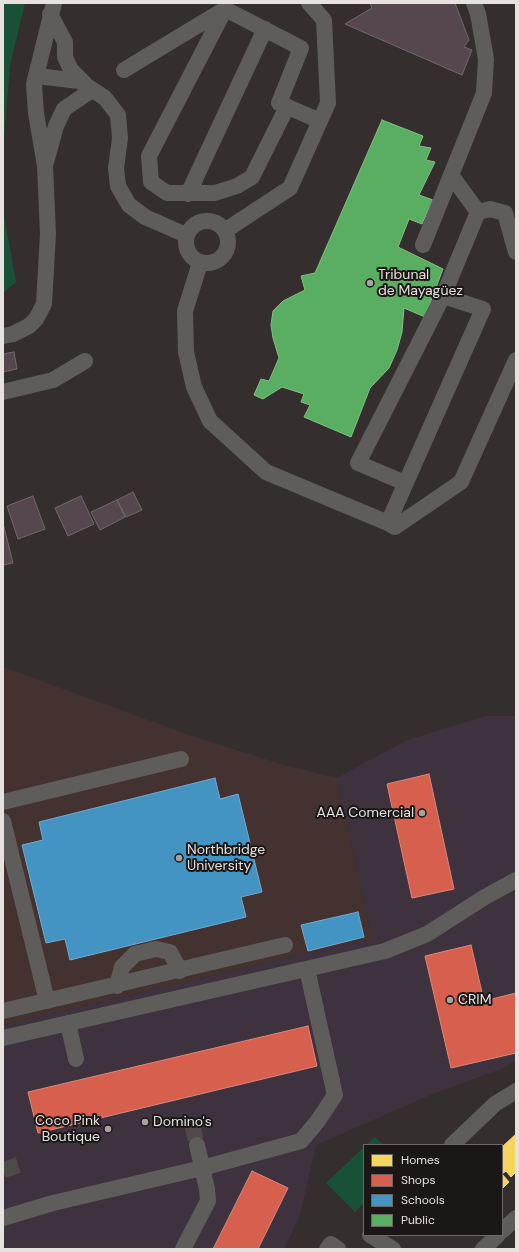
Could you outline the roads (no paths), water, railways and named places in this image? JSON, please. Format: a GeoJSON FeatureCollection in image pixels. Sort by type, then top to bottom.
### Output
{"type":"FeatureCollection","features":[{"type":"Feature","properties":{"kind":"street"},"geometry":{"type":"LineString","coordinates":[[226,230],[290,188],[328,103],[324,20],[309,3]]}},
{"type":"Feature","properties":{"kind":"street"},"geometry":{"type":"LineString","coordinates":[[423,245],[484,93],[486,59],[478,14],[474,3]]}},
{"type":"Feature","properties":{"kind":"street"},"geometry":{"type":"LineString","coordinates":[[3,336],[18,332],[30,326],[36,319],[44,304],[48,234],[45,166],[36,113],[35,80],[52,8]]}},
{"type":"Feature","properties":{"kind":"street"},"geometry":{"type":"LineString","coordinates":[[52,8],[65,42],[65,57],[70,70],[92,90]]}},
{"type":"Feature","properties":{"kind":"street"},"geometry":{"type":"LineString","coordinates":[[225,9],[301,48],[279,103],[320,121]]}},
{"type":"Feature","properties":{"kind":"street"},"geometry":{"type":"LineString","coordinates":[[225,9],[149,156],[151,182],[167,194],[215,194],[237,186],[252,177],[287,106]]}},
{"type":"Feature","properties":{"kind":"street"},"geometry":{"type":"LineString","coordinates":[[124,70],[225,9]]}},
{"type":"Feature","properties":{"kind":"street"},"geometry":{"type":"LineString","coordinates":[[188,194],[265,29]]}},
{"type":"Feature","properties":{"kind":"street"},"geometry":{"type":"LineString","coordinates":[[35,80],[78,81],[106,98],[118,115],[120,138],[116,168],[118,186],[129,205],[150,220],[186,235]]}},
{"type":"Feature","properties":{"kind":"street"},"geometry":{"type":"LineString","coordinates":[[45,166],[56,126],[64,109],[92,90]]}},
{"type":"Feature","properties":{"kind":"street"},"geometry":{"type":"LineString","coordinates":[[451,175],[478,212]]}},
{"type":"Feature","properties":{"kind":"street"},"geometry":{"type":"LineString","coordinates":[[478,212],[490,209],[505,213],[516,252]]}},
{"type":"Feature","properties":{"kind":"street"},"geometry":{"type":"LineString","coordinates":[[405,483],[358,463],[444,296],[478,212]]}},
{"type":"Feature","properties":{"kind":"street"},"geometry":{"type":"LineString","coordinates":[[213,220],[226,230],[229,243],[224,256],[213,263],[200,262],[188,251],[186,235],[197,222],[213,220]]}},
{"type":"Feature","properties":{"kind":"street"},"geometry":{"type":"LineString","coordinates":[[200,262],[185,311],[186,352],[194,387],[210,421],[266,472],[395,527],[461,482],[516,360]]}},
{"type":"Feature","properties":{"kind":"street"},"geometry":{"type":"LineString","coordinates":[[388,523],[483,309],[444,296]]}},
{"type":"Feature","properties":{"kind":"street"},"geometry":{"type":"LineString","coordinates":[[3,392],[53,380],[85,361]]}},
{"type":"Feature","properties":{"kind":"street"},"geometry":{"type":"LineString","coordinates":[[3,802],[181,759]]}},
{"type":"Feature","properties":{"kind":"street"},"geometry":{"type":"LineString","coordinates":[[3,821],[47,1001]]}},
{"type":"Feature","properties":{"kind":"street"},"geometry":{"type":"LineString","coordinates":[[3,1038],[385,951],[427,934],[485,897],[516,880]]}},
{"type":"Feature","properties":{"kind":"street"},"geometry":{"type":"LineString","coordinates":[[3,1011],[117,986],[285,946]]}},
{"type":"Feature","properties":{"kind":"street"},"geometry":{"type":"LineString","coordinates":[[117,986],[122,967],[135,954],[156,949],[170,952],[180,971]]}},
{"type":"Feature","properties":{"kind":"street"},"geometry":{"type":"LineString","coordinates":[[3,1218],[53,1202],[202,1168],[301,1141],[317,1122],[335,1095],[308,969]]}},
{"type":"Feature","properties":{"kind":"street"},"geometry":{"type":"LineString","coordinates":[[68,1024],[76,1058]]}},
{"type":"Feature","properties":{"kind":"street"},"geometry":{"type":"LineString","coordinates":[[453,1144],[495,1104],[516,1091]]}},
{"type":"Feature","properties":{"kind":"street"},"geometry":{"type":"LineString","coordinates":[[183,1249],[208,1201],[197,1145]]}},
{"type":"Feature","properties":{"kind":"street"},"geometry":{"type":"LineString","coordinates":[[503,1230],[516,1218]]}},
{"type":"Feature","properties":{"kind":"street"},"geometry":{"type":"LineString","coordinates":[[372,1236],[393,1249]]}},
{"type":"Feature","properties":{"kind":"street"},"geometry":{"type":"LineString","coordinates":[[483,1249],[497,1236]]}},
{"type":"Feature","properties":{"kind":"street"},"geometry":{"type":"LineString","coordinates":[[327,1249],[331,1244],[338,1249]]}},
{"type":"Feature","properties":{"kind":"tunnel"},"geometry":{"type":"LineString","coordinates":[[192,1124],[197,1145]]}},
{"type":"Feature","properties":{"kind":"tunnel"},"geometry":{"type":"LineString","coordinates":[[3,1170],[19,1165]]}},
{"type":"Feature","properties":{"kind":"place","name":"Tribunal de Mayagüez"},"geometry":{"type":"Point","coordinates":[370,283]}},
{"type":"Feature","properties":{"kind":"place","name":"AAA Comercial"},"geometry":{"type":"Point","coordinates":[422,813]}},
{"type":"Feature","properties":{"kind":"place","name":"Northbridge University"},"geometry":{"type":"Point","coordinates":[179,858]}},
{"type":"Feature","properties":{"kind":"place","name":"CRIM"},"geometry":{"type":"Point","coordinates":[450,1000]}},
{"type":"Feature","properties":{"kind":"place","name":"Domino's"},"geometry":{"type":"Point","coordinates":[145,1122]}},
{"type":"Feature","properties":{"kind":"place","name":"Coco Pink Boutique"},"geometry":{"type":"Point","coordinates":[108,1129]}}]}
